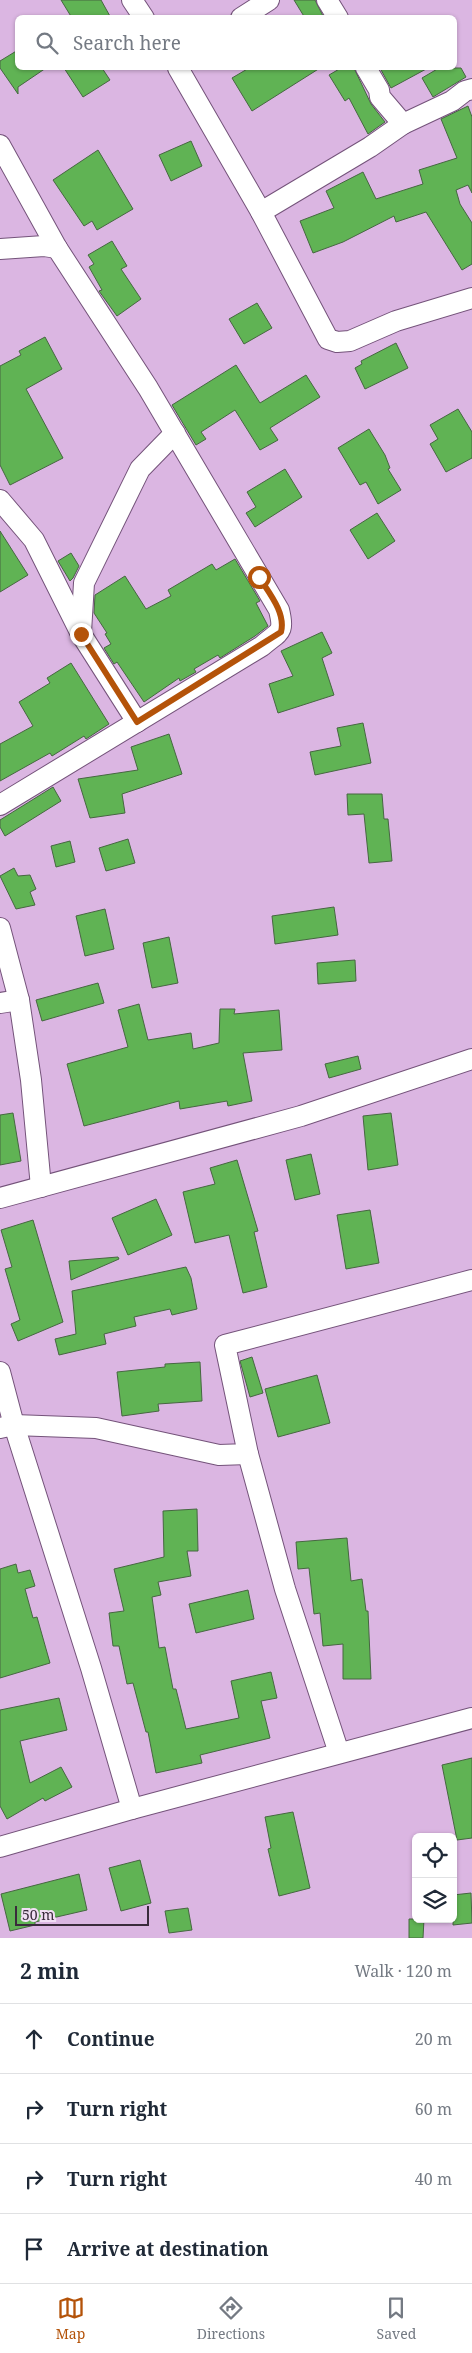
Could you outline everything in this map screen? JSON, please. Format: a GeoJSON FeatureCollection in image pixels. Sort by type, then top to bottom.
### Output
{"type":"FeatureCollection","features":[{"type":"Feature","properties":{"kind":"street"},"geometry":{"type":"LineString","coordinates":[[132,0],[142,15]]}},
{"type":"Feature","properties":{"kind":"street"},"geometry":{"type":"LineString","coordinates":[[246,15],[269,0]]}},
{"type":"Feature","properties":{"kind":"street"},"geometry":{"type":"LineString","coordinates":[[327,0],[336,15]]}},
{"type":"Feature","properties":{"kind":"street"},"geometry":{"type":"LineString","coordinates":[[179,70],[261,212],[328,339],[331,341],[350,341],[396,321],[472,298]]}},
{"type":"Feature","properties":{"kind":"street"},"geometry":{"type":"LineString","coordinates":[[367,70],[379,90],[380,97],[403,124]]}},
{"type":"Feature","properties":{"kind":"street"},"geometry":{"type":"LineString","coordinates":[[261,212],[370,147],[403,124],[452,101],[472,89]]}},
{"type":"Feature","properties":{"kind":"street"},"geometry":{"type":"LineString","coordinates":[[0,145],[58,248],[148,388],[279,610],[283,624],[281,632],[262,646],[0,805]]}},
{"type":"Feature","properties":{"kind":"street"},"geometry":{"type":"LineString","coordinates":[[0,249],[44,246],[58,248]]}},
{"type":"Feature","properties":{"kind":"street"},"geometry":{"type":"LineString","coordinates":[[81,634],[80,611],[84,583],[140,469],[174,434]]}},
{"type":"Feature","properties":{"kind":"street"},"geometry":{"type":"LineString","coordinates":[[0,500],[34,540],[81,634],[137,722]]}},
{"type":"Feature","properties":{"kind":"street"},"geometry":{"type":"LineString","coordinates":[[0,928],[9,1002],[31,1080],[41,1187]]}},
{"type":"Feature","properties":{"kind":"street"},"geometry":{"type":"LineString","coordinates":[[0,1198],[300,1116],[472,1060]]}},
{"type":"Feature","properties":{"kind":"street"},"geometry":{"type":"LineString","coordinates":[[340,1753],[285,1589],[248,1454],[224,1345],[472,1280]]}},
{"type":"Feature","properties":{"kind":"street"},"geometry":{"type":"LineString","coordinates":[[0,1372],[7,1427],[91,1668],[132,1809]]}},
{"type":"Feature","properties":{"kind":"street"},"geometry":{"type":"LineString","coordinates":[[7,1427],[96,1428],[219,1455],[248,1454]]}},
{"type":"Feature","properties":{"kind":"street"},"geometry":{"type":"LineString","coordinates":[[0,1847],[132,1809],[472,1718]]}},
{"type":"Feature","properties":{"kind":"building"},"geometry":{"type":"Polygon","coordinates":[[[61,0],[101,0],[109,15],[70,15],[61,0]]]}},
{"type":"Feature","properties":{"kind":"building"},"geometry":{"type":"Polygon","coordinates":[[[294,0],[315,0],[322,15],[303,15],[294,0]]]}},
{"type":"Feature","properties":{"kind":"building"},"geometry":{"type":"Polygon","coordinates":[[[15,52],[15,70],[43,70],[18,87],[18,94],[0,68],[0,61],[15,52]]]}},
{"type":"Feature","properties":{"kind":"building"},"geometry":{"type":"Polygon","coordinates":[[[457,68],[461,68],[466,77],[433,97],[422,78],[436,70],[457,70],[457,68]]]}},
{"type":"Feature","properties":{"kind":"building"},"geometry":{"type":"Polygon","coordinates":[[[65,70],[103,70],[110,80],[83,97],[65,70]]]}},
{"type":"Feature","properties":{"kind":"building"},"geometry":{"type":"Polygon","coordinates":[[[246,70],[317,70],[252,111],[232,78],[246,70]]]}},
{"type":"Feature","properties":{"kind":"building"},"geometry":{"type":"Polygon","coordinates":[[[338,70],[355,70],[371,104],[385,122],[368,134],[349,98],[345,101],[329,75],[338,70]]]}},
{"type":"Feature","properties":{"kind":"building"},"geometry":{"type":"Polygon","coordinates":[[[381,70],[424,70],[391,88],[381,70]]]}},
{"type":"Feature","properties":{"kind":"building"},"geometry":{"type":"Polygon","coordinates":[[[468,106],[472,117],[472,193],[468,185],[456,190],[460,204],[472,223],[472,264],[462,270],[426,212],[396,222],[394,216],[343,242],[313,253],[300,221],[334,208],[326,191],[363,172],[376,199],[423,184],[419,170],[457,158],[441,119],[468,106]]]}},
{"type":"Feature","properties":{"kind":"building"},"geometry":{"type":"Polygon","coordinates":[[[191,141],[202,166],[171,181],[159,155],[191,141]]]}},
{"type":"Feature","properties":{"kind":"building"},"geometry":{"type":"Polygon","coordinates":[[[98,150],[133,209],[97,230],[92,221],[84,226],[53,180],[98,150]]]}},
{"type":"Feature","properties":{"kind":"building"},"geometry":{"type":"Polygon","coordinates":[[[112,241],[127,266],[121,269],[141,299],[117,316],[99,291],[102,290],[89,267],[94,264],[88,255],[112,241]]]}},
{"type":"Feature","properties":{"kind":"building"},"geometry":{"type":"Polygon","coordinates":[[[257,303],[272,328],[244,344],[229,319],[257,303]]]}},
{"type":"Feature","properties":{"kind":"building"},"geometry":{"type":"Polygon","coordinates":[[[45,337],[62,369],[26,389],[63,458],[10,485],[0,465],[0,366],[21,355],[19,351],[45,337]]]}},
{"type":"Feature","properties":{"kind":"building"},"geometry":{"type":"Polygon","coordinates":[[[396,343],[408,368],[365,389],[355,368],[362,364],[361,361],[396,343]]]}},
{"type":"Feature","properties":{"kind":"building"},"geometry":{"type":"Polygon","coordinates":[[[236,365],[260,403],[306,375],[320,397],[270,428],[278,440],[260,450],[235,410],[201,432],[206,439],[196,445],[172,405],[236,365]]]}},
{"type":"Feature","properties":{"kind":"building"},"geometry":{"type":"Polygon","coordinates":[[[458,409],[472,432],[472,458],[446,472],[430,444],[438,439],[430,425],[458,409]]]}},
{"type":"Feature","properties":{"kind":"building"},"geometry":{"type":"Polygon","coordinates":[[[369,429],[385,455],[390,468],[388,469],[401,490],[378,504],[366,482],[360,485],[338,448],[369,429]]]}},
{"type":"Feature","properties":{"kind":"building"},"geometry":{"type":"Polygon","coordinates":[[[285,469],[302,497],[255,527],[246,513],[256,507],[247,492],[285,469]]]}},
{"type":"Feature","properties":{"kind":"building"},"geometry":{"type":"Polygon","coordinates":[[[377,513],[395,541],[368,559],[350,530],[377,513]]]}},
{"type":"Feature","properties":{"kind":"building"},"geometry":{"type":"Polygon","coordinates":[[[0,531],[28,575],[0,592],[0,531]]]}},
{"type":"Feature","properties":{"kind":"building"},"geometry":{"type":"Polygon","coordinates":[[[71,553],[79,566],[70,581],[58,561],[71,553]]]}},
{"type":"Feature","properties":{"kind":"building"},"geometry":{"type":"Polygon","coordinates":[[[235,559],[260,601],[256,603],[268,626],[220,658],[218,655],[194,669],[196,672],[180,681],[179,678],[144,702],[117,662],[114,664],[104,648],[111,644],[105,634],[107,633],[94,613],[95,595],[125,576],[146,609],[171,596],[168,590],[212,564],[216,570],[235,559]]]}},
{"type":"Feature","properties":{"kind":"building"},"geometry":{"type":"Polygon","coordinates":[[[322,632],[332,653],[322,658],[334,695],[278,713],[269,684],[293,676],[281,651],[322,632]]]}},
{"type":"Feature","properties":{"kind":"building"},"geometry":{"type":"Polygon","coordinates":[[[71,663],[109,724],[86,739],[84,736],[52,756],[50,753],[0,781],[0,744],[33,726],[19,702],[50,683],[47,678],[71,663]]]}},
{"type":"Feature","properties":{"kind":"building"},"geometry":{"type":"Polygon","coordinates":[[[363,723],[371,763],[315,775],[310,752],[341,746],[337,728],[363,723]]]}},
{"type":"Feature","properties":{"kind":"building"},"geometry":{"type":"Polygon","coordinates":[[[169,734],[182,774],[122,794],[125,813],[90,818],[78,779],[138,770],[131,747],[169,734]]]}},
{"type":"Feature","properties":{"kind":"building"},"geometry":{"type":"Polygon","coordinates":[[[53,787],[61,801],[5,836],[0,827],[0,820],[53,787]]]}},
{"type":"Feature","properties":{"kind":"building"},"geometry":{"type":"Polygon","coordinates":[[[347,794],[382,794],[384,819],[388,819],[392,861],[369,863],[364,814],[348,815],[347,794]]]}},
{"type":"Feature","properties":{"kind":"building"},"geometry":{"type":"Polygon","coordinates":[[[128,839],[135,863],[106,871],[99,848],[128,839]]]}},
{"type":"Feature","properties":{"kind":"building"},"geometry":{"type":"Polygon","coordinates":[[[70,841],[75,862],[56,867],[51,846],[70,841]]]}},
{"type":"Feature","properties":{"kind":"building"},"geometry":{"type":"Polygon","coordinates":[[[14,868],[18,876],[30,875],[36,889],[30,892],[35,905],[16,909],[0,876],[14,868]]]}},
{"type":"Feature","properties":{"kind":"building"},"geometry":{"type":"Polygon","coordinates":[[[334,907],[338,935],[275,944],[272,916],[334,907]]]}},
{"type":"Feature","properties":{"kind":"building"},"geometry":{"type":"Polygon","coordinates":[[[105,909],[114,949],[85,956],[76,916],[105,909]]]}},
{"type":"Feature","properties":{"kind":"building"},"geometry":{"type":"Polygon","coordinates":[[[169,937],[178,983],[152,988],[143,943],[169,937]]]}},
{"type":"Feature","properties":{"kind":"building"},"geometry":{"type":"Polygon","coordinates":[[[355,960],[356,981],[318,984],[317,963],[355,960]]]}},
{"type":"Feature","properties":{"kind":"building"},"geometry":{"type":"Polygon","coordinates":[[[98,983],[104,1003],[42,1021],[36,1000],[98,983]]]}},
{"type":"Feature","properties":{"kind":"building"},"geometry":{"type":"Polygon","coordinates":[[[139,1004],[148,1040],[191,1033],[193,1049],[219,1043],[220,1009],[235,1009],[234,1014],[279,1010],[282,1050],[243,1053],[252,1101],[228,1106],[227,1101],[180,1109],[179,1101],[84,1126],[67,1064],[128,1047],[118,1010],[139,1004]]]}},
{"type":"Feature","properties":{"kind":"building"},"geometry":{"type":"Polygon","coordinates":[[[358,1056],[361,1069],[329,1078],[325,1064],[358,1056]]]}},
{"type":"Feature","properties":{"kind":"building"},"geometry":{"type":"Polygon","coordinates":[[[13,1113],[21,1161],[0,1165],[0,1115],[13,1113]]]}},
{"type":"Feature","properties":{"kind":"building"},"geometry":{"type":"Polygon","coordinates":[[[391,1113],[398,1165],[368,1170],[363,1116],[391,1113]]]}},
{"type":"Feature","properties":{"kind":"building"},"geometry":{"type":"Polygon","coordinates":[[[311,1154],[320,1194],[295,1200],[286,1160],[311,1154]]]}},
{"type":"Feature","properties":{"kind":"building"},"geometry":{"type":"Polygon","coordinates":[[[237,1160],[258,1231],[254,1232],[267,1287],[243,1293],[229,1235],[195,1243],[183,1192],[215,1184],[210,1168],[237,1160]]]}},
{"type":"Feature","properties":{"kind":"building"},"geometry":{"type":"Polygon","coordinates":[[[156,1199],[172,1235],[128,1255],[112,1218],[156,1199]]]}},
{"type":"Feature","properties":{"kind":"building"},"geometry":{"type":"Polygon","coordinates":[[[370,1210],[379,1263],[346,1269],[337,1215],[370,1210]]]}},
{"type":"Feature","properties":{"kind":"building"},"geometry":{"type":"Polygon","coordinates":[[[33,1220],[63,1322],[18,1341],[11,1324],[20,1320],[5,1269],[12,1267],[1,1230],[33,1220]]]}},
{"type":"Feature","properties":{"kind":"building"},"geometry":{"type":"Polygon","coordinates":[[[118,1257],[119,1259],[71,1280],[69,1261],[118,1257]]]}},
{"type":"Feature","properties":{"kind":"building"},"geometry":{"type":"Polygon","coordinates":[[[186,1267],[191,1278],[197,1309],[172,1315],[170,1309],[134,1317],[136,1326],[104,1334],[106,1344],[59,1355],[55,1339],[76,1334],[72,1291],[186,1267]]]}},
{"type":"Feature","properties":{"kind":"building"},"geometry":{"type":"Polygon","coordinates":[[[252,1357],[263,1393],[250,1397],[240,1361],[252,1357]]]}},
{"type":"Feature","properties":{"kind":"building"},"geometry":{"type":"Polygon","coordinates":[[[200,1362],[202,1401],[158,1404],[159,1411],[122,1416],[117,1372],[165,1367],[165,1364],[200,1362]]]}},
{"type":"Feature","properties":{"kind":"building"},"geometry":{"type":"Polygon","coordinates":[[[317,1375],[330,1423],[278,1437],[265,1389],[317,1375]]]}},
{"type":"Feature","properties":{"kind":"building"},"geometry":{"type":"Polygon","coordinates":[[[197,1509],[198,1551],[187,1551],[191,1576],[158,1582],[161,1595],[152,1597],[159,1648],[165,1647],[173,1689],[176,1689],[186,1729],[239,1718],[231,1681],[271,1672],[277,1698],[261,1701],[270,1738],[200,1755],[202,1763],[156,1773],[148,1732],[146,1732],[133,1683],[127,1684],[119,1646],[113,1646],[109,1613],[124,1611],[114,1569],[164,1557],[163,1511],[197,1509]]]}},
{"type":"Feature","properties":{"kind":"building"},"geometry":{"type":"Polygon","coordinates":[[[347,1538],[351,1581],[362,1579],[366,1611],[368,1611],[371,1679],[343,1679],[343,1644],[323,1646],[320,1613],[314,1614],[309,1568],[298,1569],[296,1542],[347,1538]]]}},
{"type":"Feature","properties":{"kind":"building"},"geometry":{"type":"Polygon","coordinates":[[[16,1564],[18,1573],[30,1570],[35,1586],[25,1589],[33,1618],[37,1617],[50,1663],[0,1678],[0,1569],[16,1564]]]}},
{"type":"Feature","properties":{"kind":"building"},"geometry":{"type":"Polygon","coordinates":[[[248,1590],[254,1619],[196,1633],[189,1604],[248,1590]]]}},
{"type":"Feature","properties":{"kind":"building"},"geometry":{"type":"Polygon","coordinates":[[[59,1698],[67,1730],[20,1741],[30,1783],[61,1767],[72,1787],[45,1801],[43,1798],[7,1819],[0,1806],[0,1710],[59,1698]]]}},
{"type":"Feature","properties":{"kind":"building"},"geometry":{"type":"Polygon","coordinates":[[[472,1758],[472,1838],[457,1840],[442,1765],[472,1758]]]}},
{"type":"Feature","properties":{"kind":"building"},"geometry":{"type":"Polygon","coordinates":[[[293,1812],[310,1888],[279,1896],[268,1849],[271,1848],[265,1817],[293,1812]]]}},
{"type":"Feature","properties":{"kind":"building"},"geometry":{"type":"Polygon","coordinates":[[[140,1860],[151,1903],[121,1911],[109,1868],[140,1860]]]}},
{"type":"Feature","properties":{"kind":"building"},"geometry":{"type":"Polygon","coordinates":[[[79,1874],[87,1910],[35,1922],[35,1925],[10,1931],[1,1894],[79,1874]]]}},
{"type":"Feature","properties":{"kind":"building"},"geometry":{"type":"Polygon","coordinates":[[[471,1893],[472,1923],[453,1925],[453,1923],[457,1923],[457,1895],[471,1893]]]}},
{"type":"Feature","properties":{"kind":"building"},"geometry":{"type":"Polygon","coordinates":[[[188,1908],[192,1930],[169,1933],[165,1911],[188,1908]]]}},
{"type":"Feature","properties":{"kind":"building"},"geometry":{"type":"Polygon","coordinates":[[[409,1919],[412,1919],[412,1923],[424,1923],[423,1938],[409,1938],[409,1919]]]}},
{"type":"Feature","properties":{"kind":"route"},"geometry":{"type":"LineString","coordinates":[[81,634],[137,722],[188,689],[262,646],[281,632],[283,624],[279,610],[259,577]]}}]}
